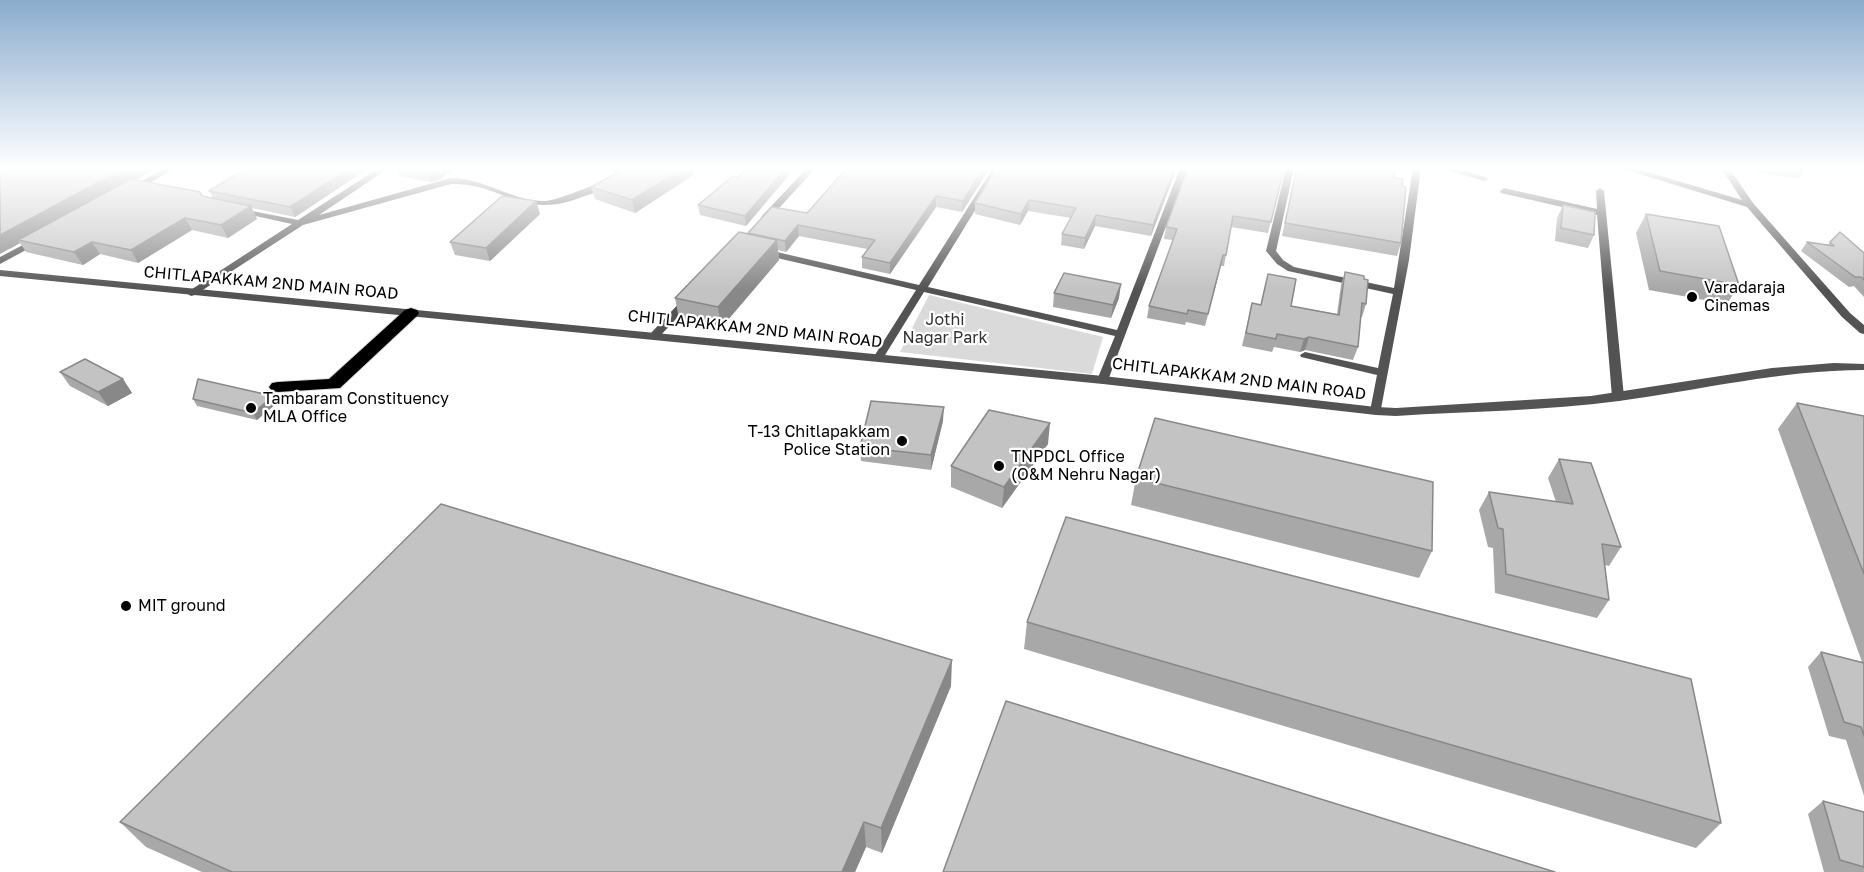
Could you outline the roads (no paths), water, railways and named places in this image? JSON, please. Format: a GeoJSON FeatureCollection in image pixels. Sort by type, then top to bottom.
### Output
{"type":"FeatureCollection","features":[{"type":"Feature","properties":{"kind":"highway"},"geometry":{"type":"LineString","coordinates":[[278,387],[334,384],[411,313]]}},
{"type":"Feature","properties":{"kind":"street"},"geometry":{"type":"LineString","coordinates":[[234,209],[299,223],[352,209]]}},
{"type":"Feature","properties":{"kind":"street"},"geometry":{"type":"LineString","coordinates":[[191,293],[321,209]]}},
{"type":"Feature","properties":{"kind":"street"},"geometry":{"type":"LineString","coordinates":[[755,229],[774,209]]}},
{"type":"Feature","properties":{"kind":"street"},"geometry":{"type":"LineString","coordinates":[[878,358],[971,209]]}},
{"type":"Feature","properties":{"kind":"street"},"geometry":{"type":"LineString","coordinates":[[1103,380],[1169,209]]}},
{"type":"Feature","properties":{"kind":"street"},"geometry":{"type":"LineString","coordinates":[[1281,209],[1271,251],[1280,262],[1292,269],[1398,292]]}},
{"type":"Feature","properties":{"kind":"street"},"geometry":{"type":"LineString","coordinates":[[1376,411],[1411,209]]}},
{"type":"Feature","properties":{"kind":"street"},"geometry":{"type":"LineString","coordinates":[[1583,209],[1602,213]]}},
{"type":"Feature","properties":{"kind":"street"},"geometry":{"type":"LineString","coordinates":[[1602,209],[1618,397]]}},
{"type":"Feature","properties":{"kind":"street"},"geometry":{"type":"LineString","coordinates":[[1753,209],[1846,315],[1864,332]]}},
{"type":"Feature","properties":{"kind":"street"},"geometry":{"type":"LineString","coordinates":[[0,261],[50,234]]}},
{"type":"Feature","properties":{"kind":"street"},"geometry":{"type":"LineString","coordinates":[[750,248],[1121,334]]}},
{"type":"Feature","properties":{"kind":"street","name":"CHITLAPAKKAM 2ND MAIN ROAD"},"geometry":{"type":"LineString","coordinates":[[0,273],[191,293],[655,335],[1103,380],[1376,411],[1396,412],[1618,397],[1785,371],[1843,366],[1864,367]]}},
{"type":"Feature","properties":{"kind":"street"},"geometry":{"type":"LineString","coordinates":[[655,335],[693,294]]}},
{"type":"Feature","properties":{"kind":"street"},"geometry":{"type":"LineString","coordinates":[[1305,355],[1383,373]]}},
{"type":"Feature","properties":{"kind":"place","name":"Varadaraja Cinemas"},"geometry":{"type":"Point","coordinates":[1692,297]}},
{"type":"Feature","properties":{"kind":"place","name":"Tambaram Constituency MLA Office"},"geometry":{"type":"Point","coordinates":[251,408]}},
{"type":"Feature","properties":{"kind":"place","name":"T-13 Chitlapakkam Police Station"},"geometry":{"type":"Point","coordinates":[902,441]}},
{"type":"Feature","properties":{"kind":"place","name":"TNPDCL Office (O&M Nehru Nagar)"},"geometry":{"type":"Point","coordinates":[999,466]}},
{"type":"Feature","properties":{"kind":"place","name":"MIT ground"},"geometry":{"type":"Point","coordinates":[126,606]}},
{"type":"Feature","properties":{"kind":"park label","name":"Jothi Nagar Park"},"geometry":{"type":"Point","coordinates":[945,329]}}]}
